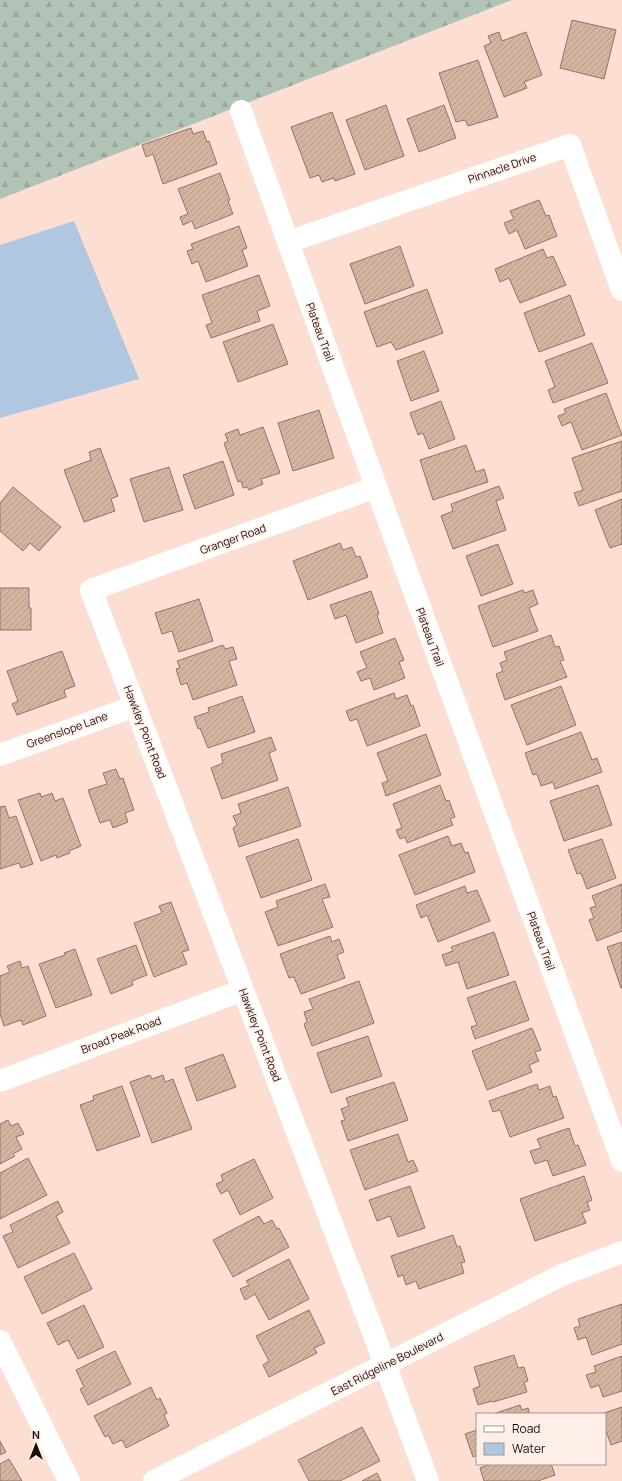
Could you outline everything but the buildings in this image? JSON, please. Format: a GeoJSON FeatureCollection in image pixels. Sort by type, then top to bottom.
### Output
{"type":"FeatureCollection","features":[{"type":"Feature","properties":{"kind":"street","name":"Plateau Trail"},"geometry":{"type":"LineString","coordinates":[[241,111],[376,487],[622,1161]]}},
{"type":"Feature","properties":{"kind":"street","name":"Pinnacle Drive"},"geometry":{"type":"LineString","coordinates":[[288,242],[570,145],[622,290]]}},
{"type":"Feature","properties":{"kind":"street","name":"Granger Road"},"geometry":{"type":"LineString","coordinates":[[91,590],[376,487]]}},
{"type":"Feature","properties":{"kind":"street","name":"Hawkley Point Road"},"geometry":{"type":"LineString","coordinates":[[91,590],[428,1481]]}},
{"type":"Feature","properties":{"kind":"street","name":"Greenslope Lane"},"geometry":{"type":"LineString","coordinates":[[0,755],[135,706]]}},
{"type":"Feature","properties":{"kind":"street","name":"Broad Peak Road"},"geometry":{"type":"LineString","coordinates":[[0,1081],[243,990]]}},
{"type":"Feature","properties":{"kind":"street","name":"East Ridgeline Boulevard"},"geometry":{"type":"LineString","coordinates":[[154,1481],[562,1275],[622,1252]]}},
{"type":"Feature","properties":{"kind":"street"},"geometry":{"type":"LineString","coordinates":[[0,1341],[69,1481]]}},
{"type":"Feature","properties":{"kind":"green space"},"geometry":{"type":"Polygon","coordinates":[[[0,0],[512,0],[0,199],[0,0]]]}},
{"type":"Feature","properties":{"kind":"water"},"geometry":{"type":"Polygon","coordinates":[[[74,221],[139,379],[0,418],[0,245],[74,221]]]}}]}
